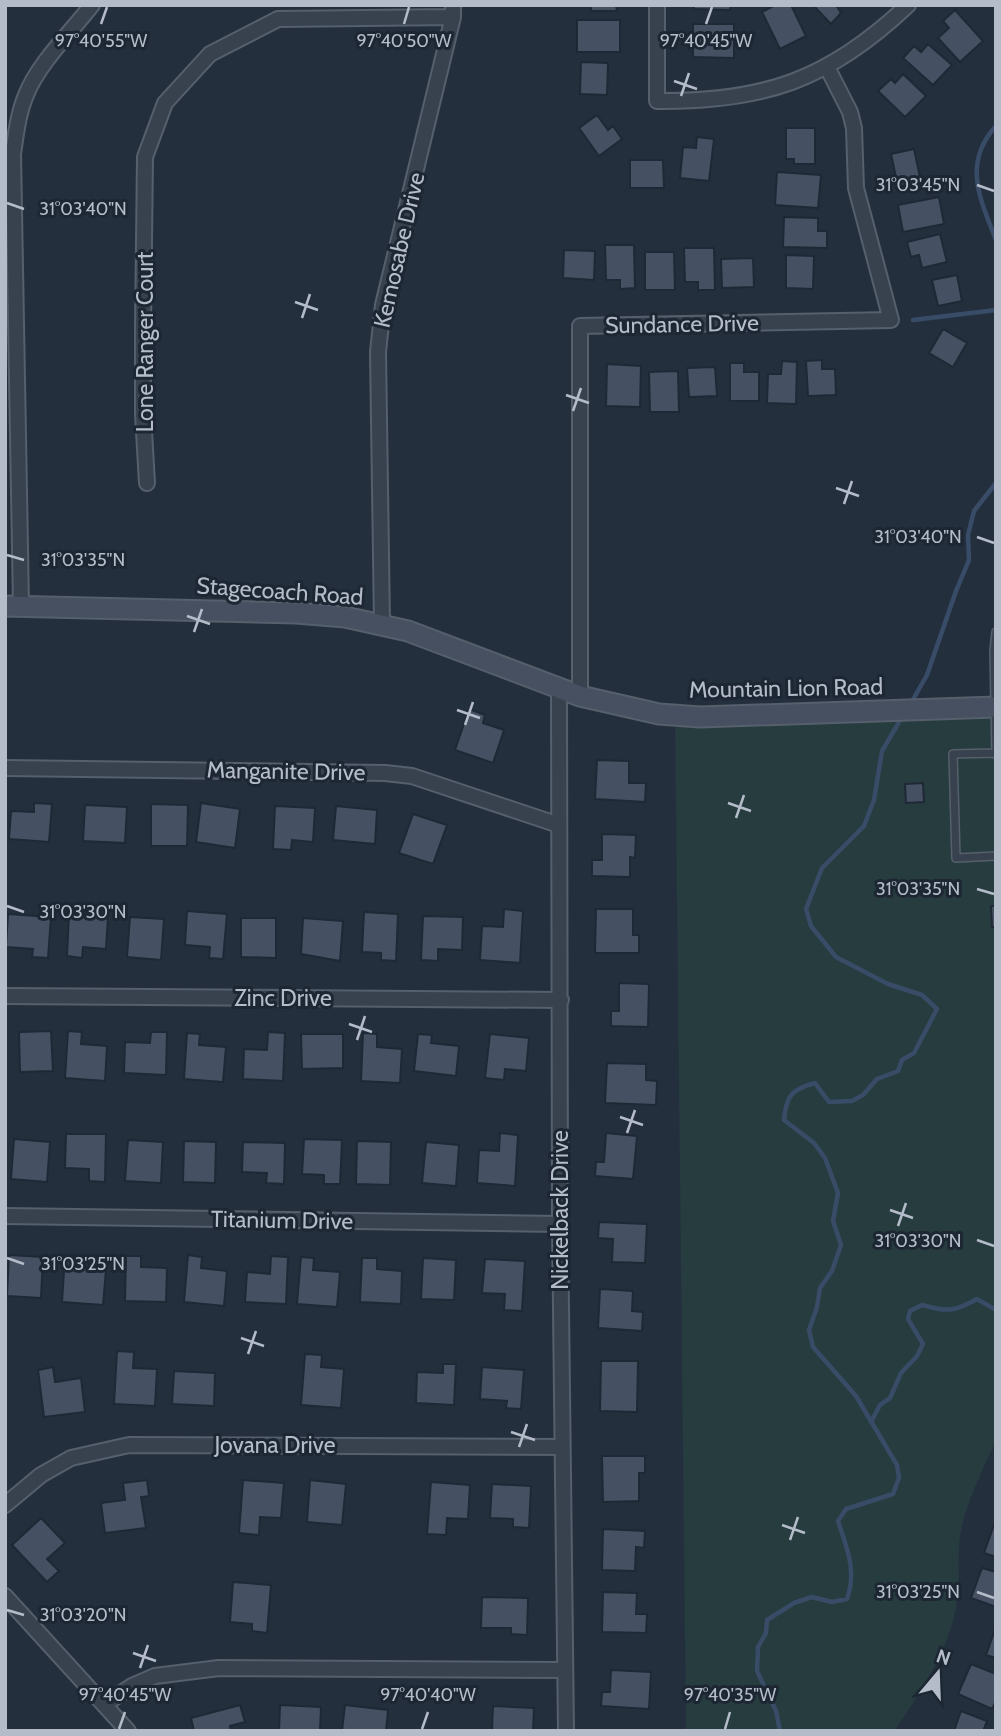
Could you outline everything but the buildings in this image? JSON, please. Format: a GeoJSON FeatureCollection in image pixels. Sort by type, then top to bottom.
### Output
{"type":"FeatureCollection","features":[{"type":"Feature","properties":{"kind":"street"},"geometry":{"type":"LineString","coordinates":[[13,606],[13,155],[20,112],[27,92],[37,74],[92,5]]}},
{"type":"Feature","properties":{"kind":"street"},"geometry":{"type":"LineString","coordinates":[[657,5],[656,101],[701,101],[747,96],[777,88],[827,67],[882,29],[908,5]]}},
{"type":"Feature","properties":{"kind":"street","name":"Lone Ranger Court"},"geometry":{"type":"LineString","coordinates":[[148,483],[143,326],[145,157],[165,103],[210,54],[278,19],[453,11]]}},
{"type":"Feature","properties":{"kind":"street","name":"Kemosabe Drive"},"geometry":{"type":"LineString","coordinates":[[382,624],[377,352],[383,305],[453,11]]}},
{"type":"Feature","properties":{"kind":"street","name":"Sundance Drive"},"geometry":{"type":"LineString","coordinates":[[580,696],[580,326],[891,320],[856,188],[854,128],[850,112],[827,67]]}},
{"type":"Feature","properties":{"kind":"street","name":"Stagecoach Road"},"geometry":{"type":"LineString","coordinates":[[13,606],[296,612],[345,617],[408,631],[580,696]]}},
{"type":"Feature","properties":{"kind":"street","name":"Nickelback Drive"},"geometry":{"type":"LineString","coordinates":[[559,688],[560,1224],[566,1731]]}},
{"type":"Feature","properties":{"kind":"street","name":"Mountain Lion Road"},"geometry":{"type":"LineString","coordinates":[[580,696],[659,714],[700,717],[995,707]]}},
{"type":"Feature","properties":{"kind":"street","name":"Manganite Drive"},"geometry":{"type":"LineString","coordinates":[[5,768],[385,773],[412,776],[559,825]]}},
{"type":"Feature","properties":{"kind":"street","name":"Zinc Drive"},"geometry":{"type":"LineString","coordinates":[[5,996],[561,1000]]}},
{"type":"Feature","properties":{"kind":"street","name":"Titanium Drive"},"geometry":{"type":"LineString","coordinates":[[5,1216],[560,1224]]}},
{"type":"Feature","properties":{"kind":"street","name":"Jovana Drive"},"geometry":{"type":"LineString","coordinates":[[5,1505],[41,1475],[71,1458],[129,1445],[562,1447]]}},
{"type":"Feature","properties":{"kind":"street"},"geometry":{"type":"LineString","coordinates":[[5,1596],[128,1731]]}},
{"type":"Feature","properties":{"kind":"street"},"geometry":{"type":"LineString","coordinates":[[104,1704],[132,1686],[155,1676],[219,1668],[565,1670]]}},
{"type":"Feature","properties":{"kind":"lane"},"geometry":{"type":"LineString","coordinates":[[996,632],[996,754],[953,754],[956,858],[996,856]]}},
{"type":"Feature","properties":{"kind":"green space"},"geometry":{"type":"Polygon","coordinates":[[[996,707],[996,1440],[962,1526],[954,1618],[933,1669],[894,1731],[686,1731],[675,715],[996,707]]]}},
{"type":"Feature","properties":{"kind":"waterway"},"geometry":{"type":"LineString","coordinates":[[996,126],[979,154],[977,168],[980,196],[996,240]]}},
{"type":"Feature","properties":{"kind":"waterway"},"geometry":{"type":"LineString","coordinates":[[913,320],[996,310]]}},
{"type":"Feature","properties":{"kind":"waterway"},"geometry":{"type":"LineString","coordinates":[[911,703],[927,675],[969,560],[968,535],[974,511],[996,483]]}},
{"type":"Feature","properties":{"kind":"waterway"},"geometry":{"type":"LineString","coordinates":[[780,1731],[776,1711],[757,1671],[758,1647],[766,1633],[767,1620],[794,1603],[812,1597],[832,1602],[847,1599],[851,1569],[838,1521],[846,1509],[893,1494],[899,1478],[897,1465],[856,1396],[813,1347],[809,1330],[820,1288],[832,1271],[841,1245],[833,1221],[838,1193],[825,1158],[814,1143],[784,1120],[789,1099],[801,1088],[815,1083],[829,1102],[852,1101],[863,1095],[877,1079],[898,1071],[902,1060],[914,1053],[937,1009],[922,995],[888,984],[836,957],[811,926],[806,909],[822,868],[864,826],[874,800],[882,751],[902,717]]}},
{"type":"Feature","properties":{"kind":"waterway"},"geometry":{"type":"LineString","coordinates":[[871,1422],[880,1405],[890,1398],[901,1373],[917,1356],[923,1344],[908,1319],[910,1311],[922,1305],[944,1310],[956,1308],[977,1299],[996,1310]]}}]}
